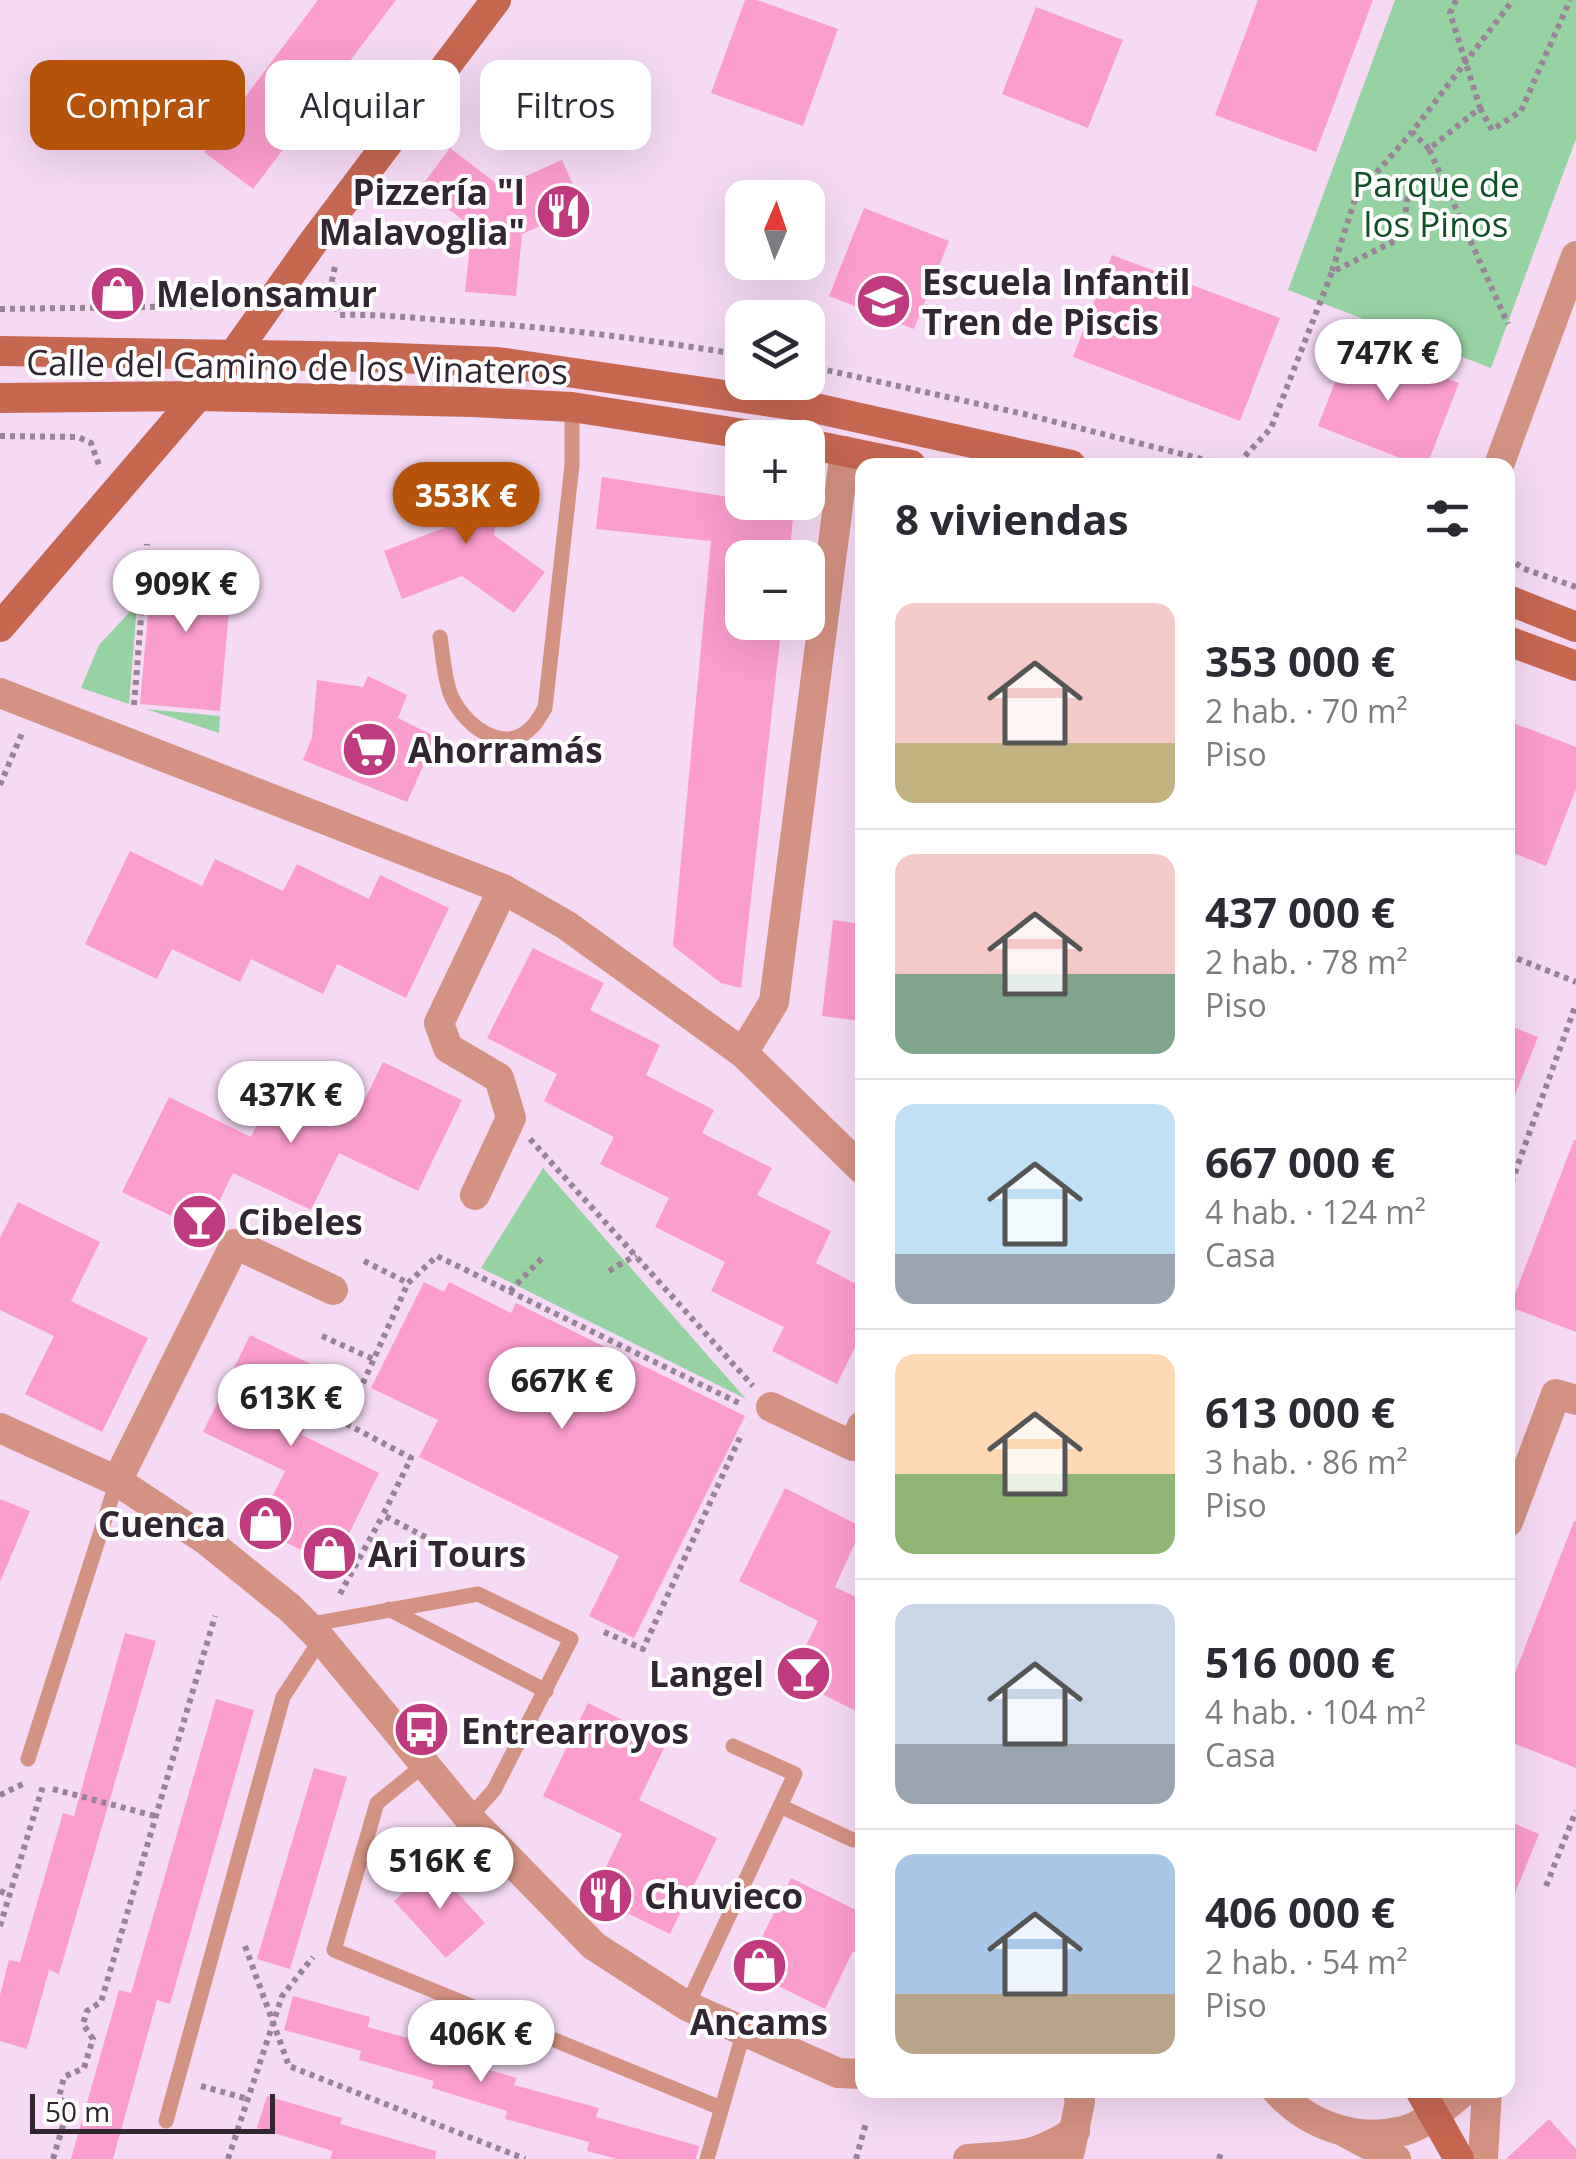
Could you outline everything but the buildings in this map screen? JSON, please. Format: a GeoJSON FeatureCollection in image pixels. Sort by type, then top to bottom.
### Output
{"type":"FeatureCollection","features":[{"type":"Feature","properties":{"kind":"main road"},"geometry":{"type":"LineString","coordinates":[[0,627],[234,354],[496,0]]}},
{"type":"Feature","properties":{"kind":"main road","name":"Calle del Camino de los Vinateros"},"geometry":{"type":"LineString","coordinates":[[0,351],[498,362],[819,409],[1039,458]]}},
{"type":"Feature","properties":{"kind":"main road","name":"Calle del Camino de los Vinateros"},"geometry":{"type":"LineString","coordinates":[[0,398],[198,396],[572,406],[725,431]]}},
{"type":"Feature","properties":{"kind":"main road"},"geometry":{"type":"LineString","coordinates":[[825,447],[878,458]]}},
{"type":"Feature","properties":{"kind":"main road"},"geometry":{"type":"LineString","coordinates":[[1515,603],[1576,627]]}},
{"type":"Feature","properties":{"kind":"main road"},"geometry":{"type":"LineString","coordinates":[[1515,643],[1576,666]]}},
{"type":"Feature","properties":{"kind":"main road"},"geometry":{"type":"LineString","coordinates":[[1427,2102],[1459,2159]]}},
{"type":"Feature","properties":{"kind":"street"},"geometry":{"type":"LineString","coordinates":[[1502,458],[1576,256]]}},
{"type":"Feature","properties":{"kind":"street"},"geometry":{"type":"LineString","coordinates":[[743,1053],[774,1002],[845,451]]}},
{"type":"Feature","properties":{"kind":"street"},"geometry":{"type":"LineString","coordinates":[[0,694],[503,889],[566,924],[743,1053],[855,1162]]}},
{"type":"Feature","properties":{"kind":"street"},"geometry":{"type":"LineString","coordinates":[[475,1194],[511,1118],[499,1078],[448,1048],[439,1023],[503,889]]}},
{"type":"Feature","properties":{"kind":"street"},"geometry":{"type":"LineString","coordinates":[[117,1481],[234,1244],[333,1290]]}},
{"type":"Feature","properties":{"kind":"street"},"geometry":{"type":"LineString","coordinates":[[1515,1503],[1556,1394],[1576,1400]]}},
{"type":"Feature","properties":{"kind":"street"},"geometry":{"type":"LineString","coordinates":[[761,1404],[853,1446],[855,1442]]}},
{"type":"Feature","properties":{"kind":"street"},"geometry":{"type":"LineString","coordinates":[[0,1428],[117,1481],[206,1540],[314,1632],[469,1818],[594,1946],[687,2006],[838,2073],[855,2074]]}},
{"type":"Feature","properties":{"kind":"street"},"geometry":{"type":"LineString","coordinates":[[968,2159],[1027,2158],[1057,2145],[1072,2145],[1079,2098]]}},
{"type":"Feature","properties":{"kind":"street"},"geometry":{"type":"LineString","coordinates":[[1283,2098],[1316,2122],[1346,2132],[1396,2159]]}},
{"type":"Feature","properties":{"kind":"street"},"geometry":{"type":"LineString","coordinates":[[1483,2159],[1487,2098]]}},
{"type":"Feature","properties":{"kind":"street"},"geometry":{"type":"LineString","coordinates":[[1346,2132],[1398,2132],[1427,2102]]}},
{"type":"Feature","properties":{"kind":"lane"},"geometry":{"type":"LineString","coordinates":[[440,637],[449,691],[461,716],[481,732],[504,739],[529,731],[545,708],[572,465],[572,406]]}},
{"type":"Feature","properties":{"kind":"lane"},"geometry":{"type":"LineString","coordinates":[[28,1760],[117,1481]]}},
{"type":"Feature","properties":{"kind":"lane"},"geometry":{"type":"LineString","coordinates":[[166,2121],[283,1697],[314,1632],[389,1609],[478,1594],[571,1638],[494,1790],[469,1818]]}},
{"type":"Feature","properties":{"kind":"lane"},"geometry":{"type":"LineString","coordinates":[[389,1609],[546,1691]]}},
{"type":"Feature","properties":{"kind":"lane"},"geometry":{"type":"LineString","coordinates":[[687,2006],[795,1774],[733,1746]]}},
{"type":"Feature","properties":{"kind":"lane"},"geometry":{"type":"LineString","coordinates":[[425,1764],[377,1803],[334,1950],[722,2108]]}},
{"type":"Feature","properties":{"kind":"lane"},"geometry":{"type":"LineString","coordinates":[[780,1806],[854,1840]]}},
{"type":"Feature","properties":{"kind":"lane"},"geometry":{"type":"LineString","coordinates":[[707,2159],[744,2031]]}},
{"type":"Feature","properties":{"kind":"path"},"geometry":{"type":"LineString","coordinates":[[1456,0],[1450,14],[1480,108],[1492,130],[1521,111],[1570,0]]}},
{"type":"Feature","properties":{"kind":"path"},"geometry":{"type":"LineString","coordinates":[[1245,456],[1272,428],[1332,272],[1356,196],[1412,132],[1513,0]]}},
{"type":"Feature","properties":{"kind":"path"},"geometry":{"type":"LineString","coordinates":[[1429,149],[1480,108]]}},
{"type":"Feature","properties":{"kind":"path"},"geometry":{"type":"LineString","coordinates":[[1412,132],[1429,149],[1508,324]]}},
{"type":"Feature","properties":{"kind":"path"},"geometry":{"type":"LineString","coordinates":[[1332,272],[1403,237],[1407,199],[1442,179]]}},
{"type":"Feature","properties":{"kind":"path"},"geometry":{"type":"LineString","coordinates":[[336,268],[330,282],[333,304],[340,315],[515,325],[725,352]]}},
{"type":"Feature","properties":{"kind":"path"},"geometry":{"type":"LineString","coordinates":[[0,308],[215,306],[237,298],[247,288]]}},
{"type":"Feature","properties":{"kind":"path"},"geometry":{"type":"LineString","coordinates":[[825,370],[1042,418],[1198,458]]}},
{"type":"Feature","properties":{"kind":"path"},"geometry":{"type":"LineString","coordinates":[[0,436],[78,436],[90,444],[97,456],[101,471],[95,481]]}},
{"type":"Feature","properties":{"kind":"path"},"geometry":{"type":"LineString","coordinates":[[134,705],[147,544]]}},
{"type":"Feature","properties":{"kind":"path"},"geometry":{"type":"LineString","coordinates":[[1515,562],[1576,588]]}},
{"type":"Feature","properties":{"kind":"path"},"geometry":{"type":"LineString","coordinates":[[0,786],[26,726]]}},
{"type":"Feature","properties":{"kind":"path"},"geometry":{"type":"LineString","coordinates":[[1515,958],[1576,982]]}},
{"type":"Feature","properties":{"kind":"path"},"geometry":{"type":"LineString","coordinates":[[1515,1173],[1576,1004]]}},
{"type":"Feature","properties":{"kind":"path"},"geometry":{"type":"LineString","coordinates":[[511,1118],[636,1255],[761,1404]]}},
{"type":"Feature","properties":{"kind":"path"},"geometry":{"type":"LineString","coordinates":[[609,1271],[636,1255]]}},
{"type":"Feature","properties":{"kind":"path"},"geometry":{"type":"LineString","coordinates":[[340,1594],[412,1458],[345,1422],[408,1283],[437,1256],[761,1404]]}},
{"type":"Feature","properties":{"kind":"path"},"geometry":{"type":"LineString","coordinates":[[510,1290],[543,1256]]}},
{"type":"Feature","properties":{"kind":"path"},"geometry":{"type":"LineString","coordinates":[[364,1260],[408,1283]]}},
{"type":"Feature","properties":{"kind":"path"},"geometry":{"type":"LineString","coordinates":[[322,1336],[373,1359]]}},
{"type":"Feature","properties":{"kind":"path"},"geometry":{"type":"LineString","coordinates":[[604,1632],[643,1649],[742,1433]]}},
{"type":"Feature","properties":{"kind":"path"},"geometry":{"type":"LineString","coordinates":[[382,1516],[478,1566]]}},
{"type":"Feature","properties":{"kind":"path"},"geometry":{"type":"LineString","coordinates":[[54,2159],[68,2109],[58,2097],[64,2077],[84,2068],[93,2039],[83,2024],[87,2011],[101,2002],[214,1616]]}},
{"type":"Feature","properties":{"kind":"path"},"geometry":{"type":"LineString","coordinates":[[0,1795],[28,1782]]}},
{"type":"Feature","properties":{"kind":"path"},"geometry":{"type":"LineString","coordinates":[[0,1926],[43,1786]]}},
{"type":"Feature","properties":{"kind":"path"},"geometry":{"type":"LineString","coordinates":[[53,1789],[155,1816]]}},
{"type":"Feature","properties":{"kind":"path"},"geometry":{"type":"LineString","coordinates":[[1546,1886],[1576,1811]]}},
{"type":"Feature","properties":{"kind":"path"},"geometry":{"type":"LineString","coordinates":[[0,1891],[10,1895]]}},
{"type":"Feature","properties":{"kind":"path"},"geometry":{"type":"LineString","coordinates":[[245,1946],[289,2066],[526,2159]]}},
{"type":"Feature","properties":{"kind":"path"},"geometry":{"type":"LineString","coordinates":[[228,2159],[282,1996],[313,1956]]}},
{"type":"Feature","properties":{"kind":"path"},"geometry":{"type":"LineString","coordinates":[[202,2086],[248,2099]]}},
{"type":"Feature","properties":{"kind":"path"},"geometry":{"type":"LineString","coordinates":[[856,2159],[866,2122]]}},
{"type":"Feature","properties":{"kind":"path"},"geometry":{"type":"LineString","coordinates":[[1220,2159],[1222,2150]]}},
{"type":"Feature","properties":{"kind":"green space","name":"Parque de los Pinos"},"geometry":{"type":"Polygon","coordinates":[[[1395,0],[1576,0],[1576,139],[1491,368],[1288,290],[1395,0]]]}},
{"type":"Feature","properties":{"kind":"green space"},"geometry":{"type":"Polygon","coordinates":[[[137,604],[129,704],[81,688],[99,645],[137,604]]]}},
{"type":"Feature","properties":{"kind":"green space"},"geometry":{"type":"Polygon","coordinates":[[[146,709],[220,716],[219,733],[146,709]]]}},
{"type":"Feature","properties":{"kind":"green space"},"geometry":{"type":"Polygon","coordinates":[[[543,1168],[746,1399],[481,1268],[543,1168]]]}},
{"type":"Feature","properties":{"kind":"place","name":"Pizzería \"I Malavoglia\""},"geometry":{"type":"Point","coordinates":[564,211]}},
{"type":"Feature","properties":{"kind":"place","name":"Melonsamur"},"geometry":{"type":"Point","coordinates":[117,293]}},
{"type":"Feature","properties":{"kind":"place","name":"Escuela Infantil Tren de Piscis"},"geometry":{"type":"Point","coordinates":[883,301]}},
{"type":"Feature","properties":{"kind":"place","name":"Ahorramás"},"geometry":{"type":"Point","coordinates":[369,749]}},
{"type":"Feature","properties":{"kind":"place","name":"Cibeles"},"geometry":{"type":"Point","coordinates":[199,1221]}},
{"type":"Feature","properties":{"kind":"place","name":"Cuenca"},"geometry":{"type":"Point","coordinates":[265,1523]}},
{"type":"Feature","properties":{"kind":"place","name":"Ari Tours"},"geometry":{"type":"Point","coordinates":[329,1553]}},
{"type":"Feature","properties":{"kind":"place","name":"Langel"},"geometry":{"type":"Point","coordinates":[803,1673]}},
{"type":"Feature","properties":{"kind":"place","name":"Entrearroyos"},"geometry":{"type":"Point","coordinates":[422,1730]}},
{"type":"Feature","properties":{"kind":"place","name":"Chuvieco"},"geometry":{"type":"Point","coordinates":[605,1895]}},
{"type":"Feature","properties":{"kind":"place","name":"Ancams"},"geometry":{"type":"Point","coordinates":[759,1965]}}]}
